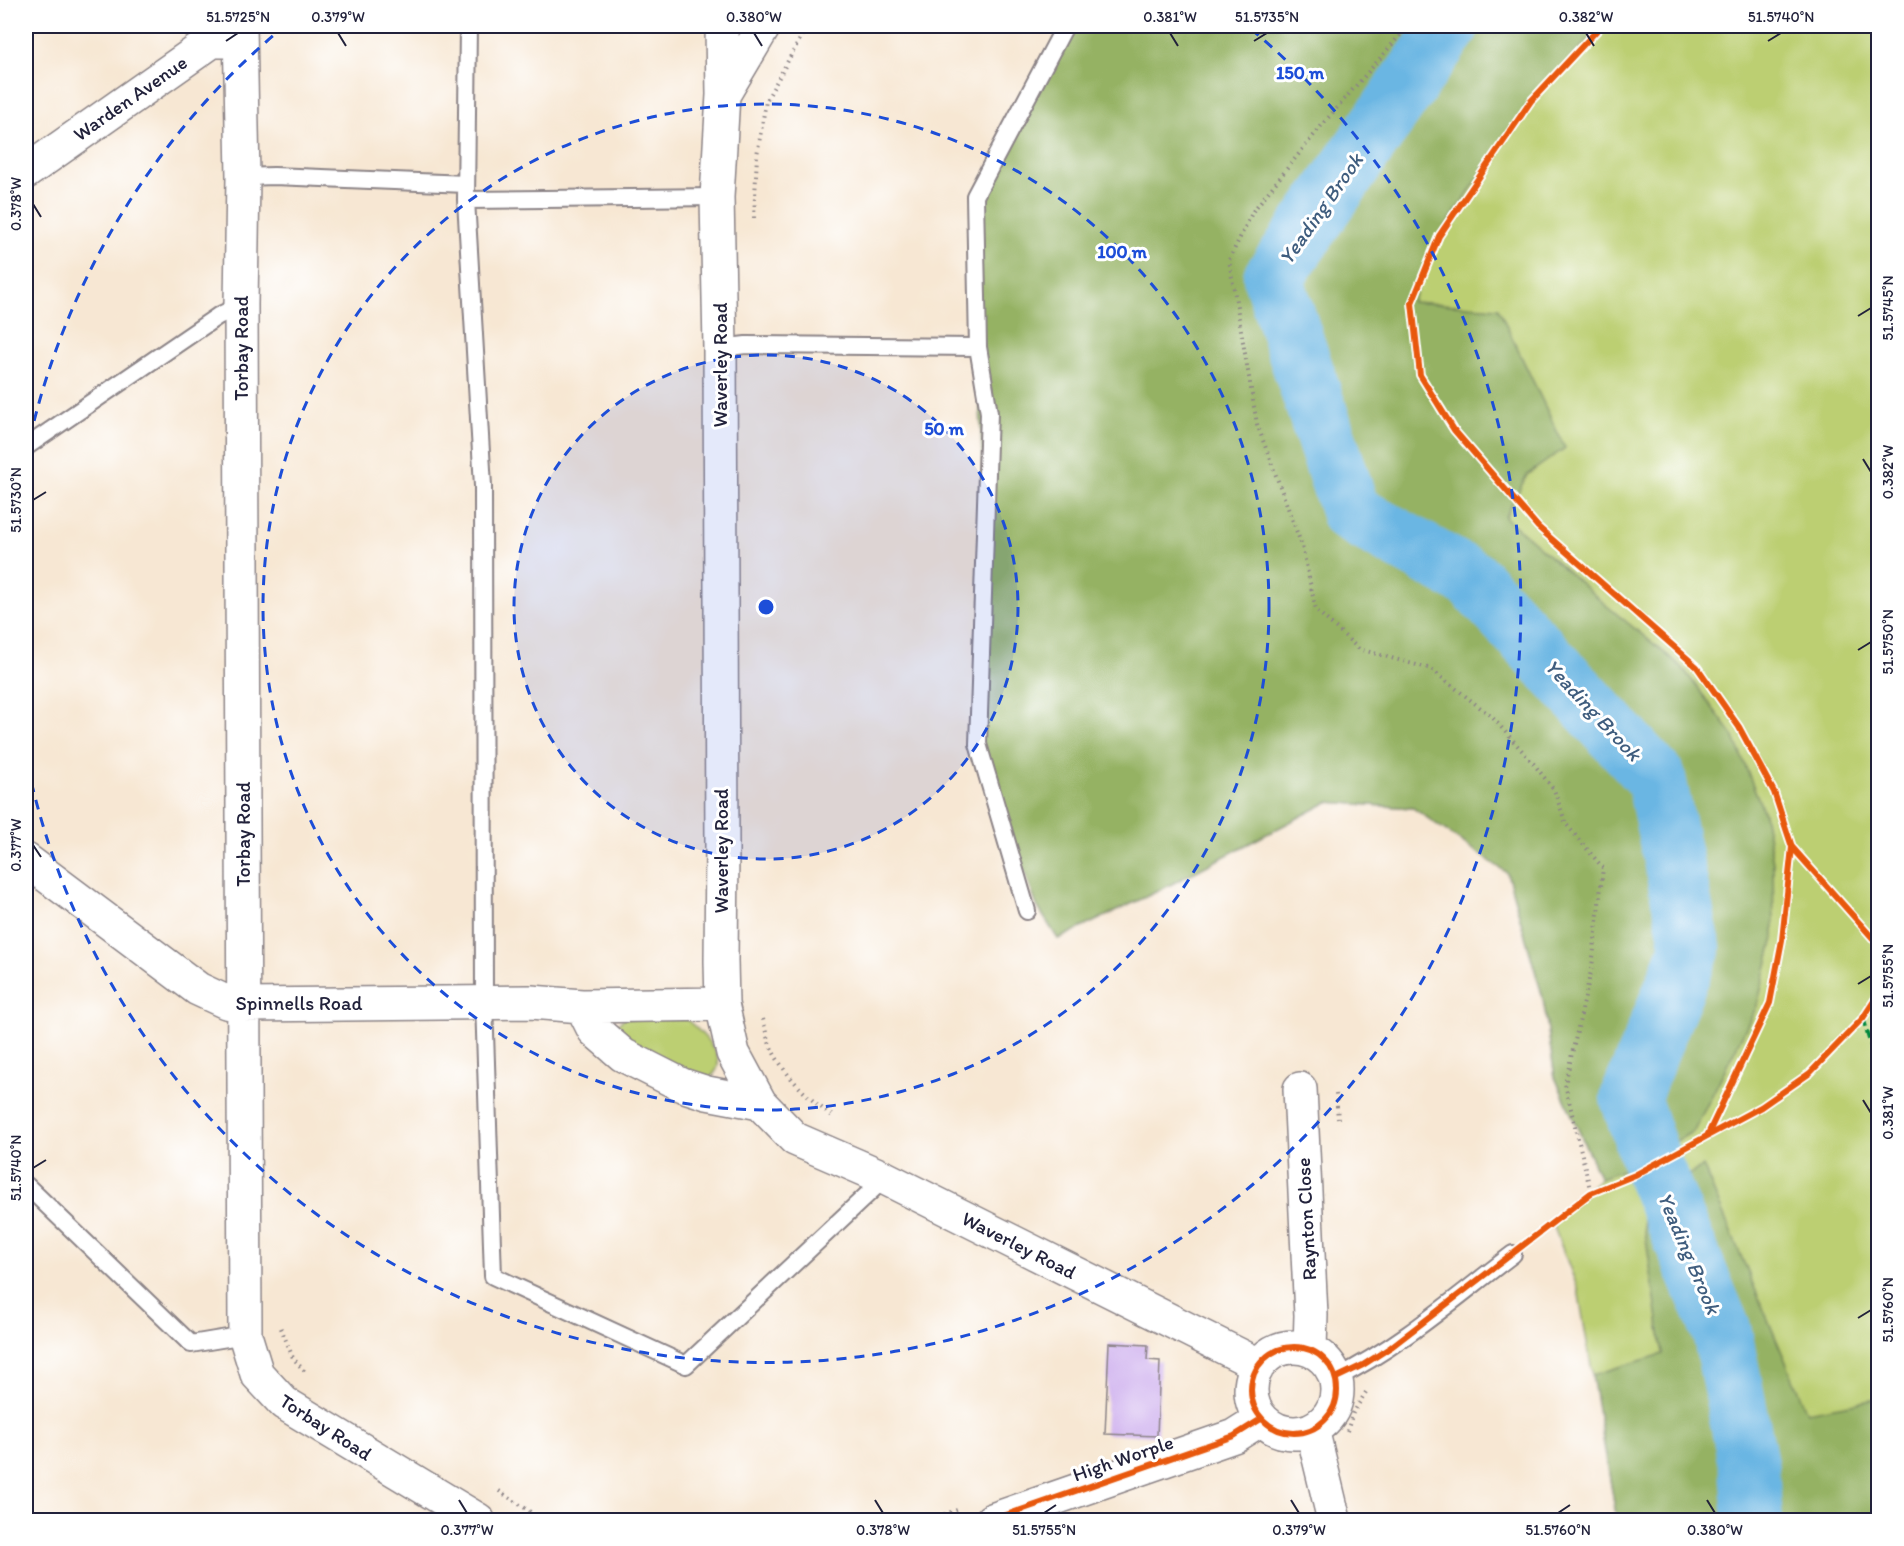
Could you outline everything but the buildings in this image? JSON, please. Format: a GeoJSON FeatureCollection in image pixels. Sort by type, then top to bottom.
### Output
{"type":"FeatureCollection","features":[{"type":"Feature","properties":{"kind":"street","name":"Waverley Road"},"geometry":{"type":"LineString","coordinates":[[722,26],[723,95],[717,197],[720,348],[722,1004],[734,1053],[760,1103],[795,1139],[885,1178],[1259,1365]]}},
{"type":"Feature","properties":{"kind":"street"},"geometry":{"type":"LineString","coordinates":[[723,95],[764,26]]}},
{"type":"Feature","properties":{"kind":"street","name":"Warden Avenue"},"geometry":{"type":"LineString","coordinates":[[26,171],[212,41],[240,33]]}},
{"type":"Feature","properties":{"kind":"street","name":"Torbay Road"},"geometry":{"type":"LineString","coordinates":[[240,33],[243,177],[241,305],[242,1005],[245,1335],[257,1374],[284,1403],[478,1521]]}},
{"type":"Feature","properties":{"kind":"street","name":"Spinnells Road"},"geometry":{"type":"LineString","coordinates":[[26,860],[198,989],[226,1002],[242,1005],[484,1002],[531,1002],[582,1006],[722,1004]]}},
{"type":"Feature","properties":{"kind":"street"},"geometry":{"type":"LineString","coordinates":[[582,1006],[594,1030],[623,1055],[682,1084],[707,1093],[760,1103]]}},
{"type":"Feature","properties":{"kind":"street","name":"Raynton Close"},"geometry":{"type":"LineString","coordinates":[[1300,1089],[1310,1349]]}},
{"type":"Feature","properties":{"kind":"street"},"geometry":{"type":"LineString","coordinates":[[1298,1346],[1310,1349],[1322,1357],[1331,1366],[1338,1390],[1330,1415],[1320,1425],[1306,1432],[1284,1433],[1275,1429],[1261,1419],[1255,1410],[1250,1391],[1252,1378],[1259,1365],[1270,1354],[1282,1348],[1298,1346]]}},
{"type":"Feature","properties":{"kind":"street","name":"High Worple"},"geometry":{"type":"LineString","coordinates":[[992,1521],[1234,1436],[1261,1419]]}},
{"type":"Feature","properties":{"kind":"street"},"geometry":{"type":"LineString","coordinates":[[1312,1429],[1334,1521]]}},
{"type":"Feature","properties":{"kind":"lane"},"geometry":{"type":"LineString","coordinates":[[468,26],[466,192],[483,486],[484,1002],[493,1276],[686,1365],[885,1178]]}},
{"type":"Feature","properties":{"kind":"lane"},"geometry":{"type":"LineString","coordinates":[[1027,910],[978,744],[989,413],[978,347],[975,196],[1065,26]]}},
{"type":"Feature","properties":{"kind":"lane"},"geometry":{"type":"LineString","coordinates":[[243,177],[274,176],[466,192],[717,197]]}},
{"type":"Feature","properties":{"kind":"lane"},"geometry":{"type":"LineString","coordinates":[[26,447],[218,316],[241,305]]}},
{"type":"Feature","properties":{"kind":"lane"},"geometry":{"type":"LineString","coordinates":[[720,348],[746,345],[978,347]]}},
{"type":"Feature","properties":{"kind":"lane"},"geometry":{"type":"LineString","coordinates":[[26,1185],[191,1344],[245,1335]]}},
{"type":"Feature","properties":{"kind":"lane"},"geometry":{"type":"LineString","coordinates":[[1336,1378],[1363,1365],[1391,1347],[1513,1254]]}},
{"type":"Feature","properties":{"kind":"path"},"geometry":{"type":"LineString","coordinates":[[753,227],[757,155],[766,101],[807,26]]}},
{"type":"Feature","properties":{"kind":"path"},"geometry":{"type":"LineString","coordinates":[[1408,26],[1322,125],[1253,211],[1229,260],[1257,424],[1302,546],[1316,610],[1359,649],[1431,669],[1492,717],[1554,790],[1566,824],[1603,868],[1592,967],[1565,1084],[1591,1193]]}},
{"type":"Feature","properties":{"kind":"path"},"geometry":{"type":"LineString","coordinates":[[761,1013],[770,1044],[791,1079],[819,1107],[839,1120]]}},
{"type":"Feature","properties":{"kind":"path"},"geometry":{"type":"LineString","coordinates":[[1335,1085],[1338,1124]]}},
{"type":"Feature","properties":{"kind":"path"},"geometry":{"type":"LineString","coordinates":[[1583,1199],[1602,1189]]}},
{"type":"Feature","properties":{"kind":"path"},"geometry":{"type":"LineString","coordinates":[[281,1316],[281,1328],[293,1358],[312,1381]]}},
{"type":"Feature","properties":{"kind":"path"},"geometry":{"type":"LineString","coordinates":[[1347,1432],[1353,1413],[1367,1390]]}},
{"type":"Feature","properties":{"kind":"path"},"geometry":{"type":"LineString","coordinates":[[490,1485],[528,1510],[539,1521]]}},
{"type":"Feature","properties":{"kind":"path"},"geometry":{"type":"LineString","coordinates":[[927,1521],[960,1509]]}},
{"type":"Feature","properties":{"kind":"path"},"geometry":{"type":"LineString","coordinates":[[26,1517],[28,1521]]}},
{"type":"Feature","properties":{"kind":"green space"},"geometry":{"type":"Polygon","coordinates":[[[1067,26],[1601,26],[1531,101],[1439,236],[1412,302],[1498,308],[1565,448],[1527,475],[1505,517],[1607,606],[1682,667],[1733,735],[1764,813],[1773,862],[1774,937],[1757,1006],[1694,1131],[1631,1167],[1600,1178],[1555,1077],[1543,998],[1507,873],[1413,808],[1328,802],[1162,889],[1058,939],[1037,906],[978,744],[985,542],[975,196],[1067,26]]]}},
{"type":"Feature","properties":{"kind":"green space"},"geometry":{"type":"Polygon","coordinates":[[[1075,26],[1878,26],[1878,1520],[1617,1520],[1578,1289],[1552,1222],[1600,1178],[1555,1077],[1543,998],[1507,872],[1413,808],[1328,802],[1162,889],[1058,939],[1037,906],[989,743],[1075,26]]]}},
{"type":"Feature","properties":{"kind":"green space"},"geometry":{"type":"Polygon","coordinates":[[[624,1018],[686,1019],[709,1041],[717,1055],[717,1069],[709,1081],[617,1038],[617,1025],[624,1018]]]}},
{"type":"Feature","properties":{"kind":"green space"},"geometry":{"type":"Polygon","coordinates":[[[1703,1166],[1807,1412],[1878,1399],[1878,1520],[1617,1520],[1592,1375],[1663,1354],[1641,1205],[1703,1166]]]}},
{"type":"Feature","properties":{"kind":"waterway","name":"Yeading Brook"},"geometry":{"type":"LineString","coordinates":[[1449,26],[1273,278],[1351,513],[1473,580],[1656,778],[1691,947],[1630,1098],[1654,1169],[1722,1332],[1749,1468],[1753,1520]]}},
{"type":"Feature","properties":{"kind":"marked path"},"geometry":{"type":"LineString","coordinates":[[1863,1018],[1878,1069]]}},
{"type":"Feature","properties":{"kind":"cycle path"},"geometry":{"type":"LineString","coordinates":[[1601,26],[1531,101],[1439,236],[1412,303],[1420,375],[1454,430],[1538,527],[1697,667],[1739,727],[1774,792],[1792,847],[1878,944]]}},
{"type":"Feature","properties":{"kind":"cycle path"},"geometry":{"type":"LineString","coordinates":[[1707,1136],[1770,1003],[1782,940],[1792,847]]}},
{"type":"Feature","properties":{"kind":"cycle path"},"geometry":{"type":"LineString","coordinates":[[1336,1378],[1363,1365],[1391,1347],[1591,1193],[1635,1175],[1761,1107],[1810,1073],[1863,1018],[1878,995]]}},
{"type":"Feature","properties":{"kind":"cycle path"},"geometry":{"type":"LineString","coordinates":[[1286,1347],[1302,1347],[1325,1359],[1334,1373],[1337,1390],[1334,1407],[1325,1421],[1302,1433],[1286,1433],[1270,1426],[1258,1414],[1251,1398],[1251,1382],[1258,1366],[1270,1354],[1286,1347]]}},
{"type":"Feature","properties":{"kind":"cycle path"},"geometry":{"type":"LineString","coordinates":[[992,1520],[1234,1436],[1261,1419]]}}]}
